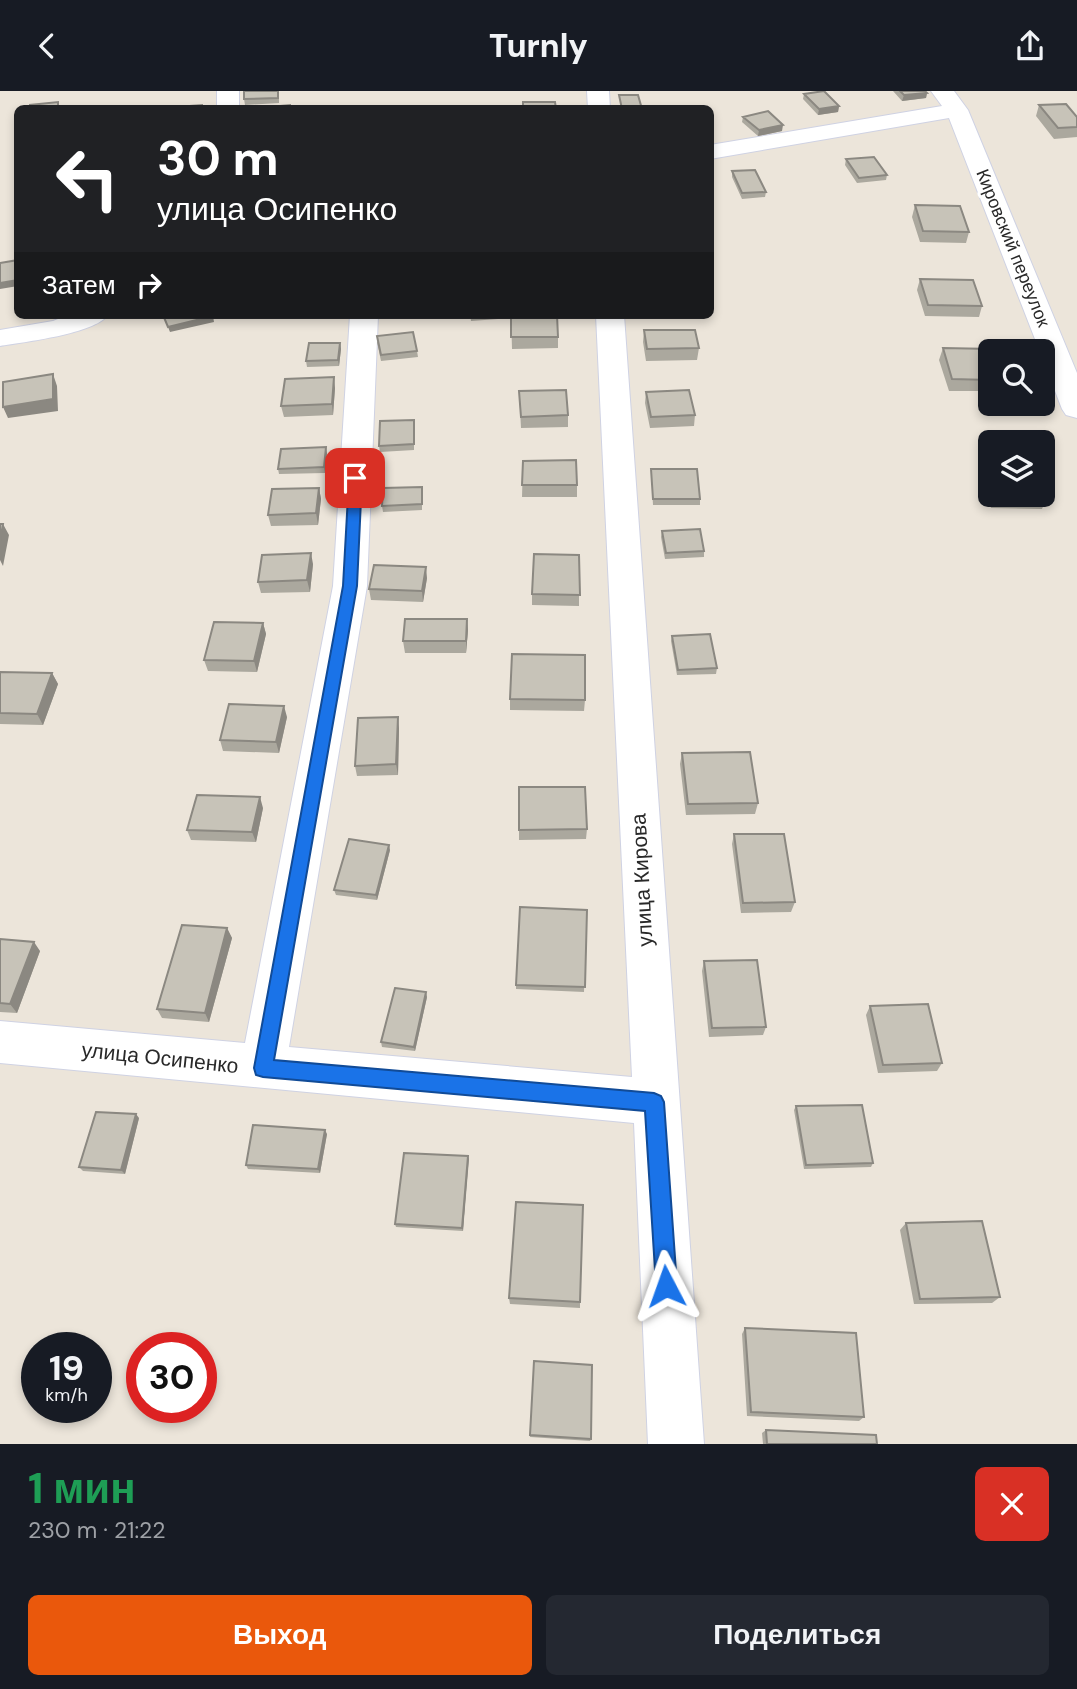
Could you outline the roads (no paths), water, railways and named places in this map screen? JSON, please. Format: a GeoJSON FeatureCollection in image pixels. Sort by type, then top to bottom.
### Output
{"type":"FeatureCollection","features":[{"type":"Feature","properties":{"kind":"street"},"geometry":{"type":"LineString","coordinates":[[714,151],[949,100]]}},
{"type":"Feature","properties":{"kind":"street","name":"Кировский переулок"},"geometry":{"type":"LineString","coordinates":[[949,100],[1077,409]]}},
{"type":"Feature","properties":{"kind":"street"},"geometry":{"type":"LineString","coordinates":[[0,338],[59,328],[83,319]]}},
{"type":"Feature","properties":{"kind":"street"},"geometry":{"type":"LineString","coordinates":[[263,1068],[350,586],[364,319]]}},
{"type":"Feature","properties":{"kind":"street","name":"улица Кирова"},"geometry":{"type":"LineString","coordinates":[[610,319],[676,1444]]}},
{"type":"Feature","properties":{"kind":"street","name":"улица Осипенко"},"geometry":{"type":"LineString","coordinates":[[0,1042],[654,1102]]}}]}
